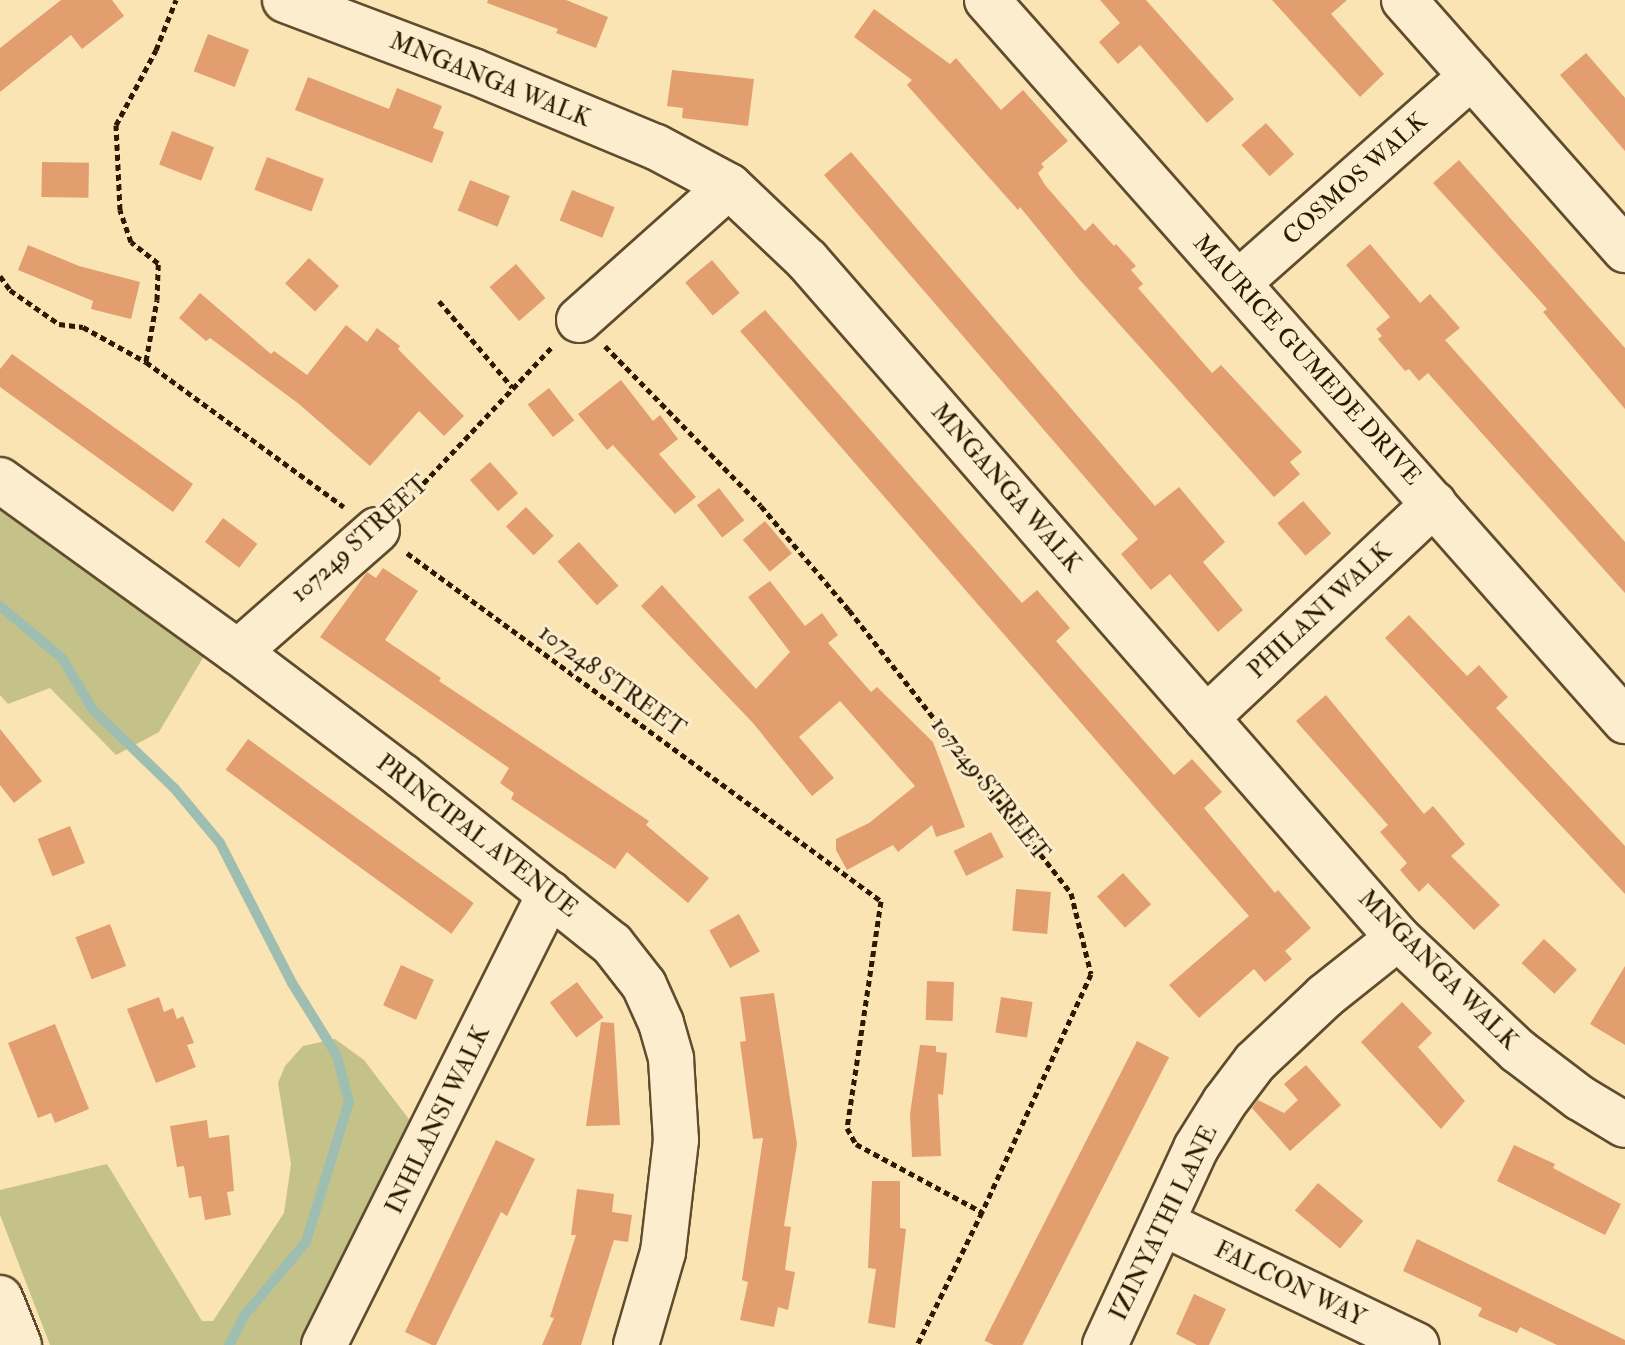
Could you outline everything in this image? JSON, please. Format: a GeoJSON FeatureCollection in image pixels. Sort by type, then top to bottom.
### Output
{"type":"FeatureCollection","features":[{"type":"Feature","properties":{"kind":"street","name":"MNGANGA WALK"},"geometry":{"type":"LineString","coordinates":[[285,0],[473,71],[656,147],[729,186],[807,260],[1398,938],[1518,1051],[1580,1098],[1625,1125]]}},
{"type":"Feature","properties":{"kind":"street","name":"MAURICE GUMEDE DRIVE"},"geometry":{"type":"LineString","coordinates":[[987,0],[1625,721]]}},
{"type":"Feature","properties":{"kind":"street"},"geometry":{"type":"LineString","coordinates":[[1404,0],[1625,250]]}},
{"type":"Feature","properties":{"kind":"street","name":"COSMOS WALK"},"geometry":{"type":"LineString","coordinates":[[1238,283],[1472,76]]}},
{"type":"Feature","properties":{"kind":"street"},"geometry":{"type":"LineString","coordinates":[[579,320],[729,186]]}},
{"type":"Feature","properties":{"kind":"street","name":"PRINCIPAL AVENUE"},"geometry":{"type":"LineString","coordinates":[[0,480],[238,652],[550,893],[612,944],[644,985],[661,1023],[671,1059],[676,1140],[663,1252],[636,1345]]}},
{"type":"Feature","properties":{"kind":"street","name":"PHILANI WALK"},"geometry":{"type":"LineString","coordinates":[[1206,718],[1434,504]]}},
{"type":"Feature","properties":{"kind":"street","name":"107249 STREET"},"geometry":{"type":"LineString","coordinates":[[238,652],[377,530]]}},
{"type":"Feature","properties":{"kind":"street","name":"INHLANSI WALK"},"geometry":{"type":"LineString","coordinates":[[324,1345],[550,893]]}},
{"type":"Feature","properties":{"kind":"street","name":"IZINYATHI LANE"},"geometry":{"type":"LineString","coordinates":[[1105,1345],[1164,1224],[1196,1148],[1255,1062],[1325,996],[1398,938]]}},
{"type":"Feature","properties":{"kind":"street","name":"FALCON WAY"},"geometry":{"type":"LineString","coordinates":[[1164,1224],[1416,1345]]}},
{"type":"Feature","properties":{"kind":"street"},"geometry":{"type":"LineString","coordinates":[[0,1298],[19,1345]]}},
{"type":"Feature","properties":{"kind":"path"},"geometry":{"type":"LineString","coordinates":[[146,362],[157,300],[158,263],[131,242],[120,210],[116,125],[156,50],[176,0]]}},
{"type":"Feature","properties":{"kind":"path","name":"107248 STREET"},"geometry":{"type":"LineString","coordinates":[[0,276],[10,290],[59,324],[83,327],[146,362],[881,901],[847,1128],[856,1144],[982,1212]]}},
{"type":"Feature","properties":{"kind":"path"},"geometry":{"type":"LineString","coordinates":[[439,301],[512,387]]}},
{"type":"Feature","properties":{"kind":"path","name":"107249 STREET"},"geometry":{"type":"LineString","coordinates":[[377,530],[579,320],[761,506],[849,610],[1071,893],[1091,974],[917,1345]]}},
{"type":"Feature","properties":{"kind":"shaded area"},"geometry":{"type":"Polygon","coordinates":[[[0,506],[204,656],[159,732],[116,755],[50,688],[8,704],[0,695],[0,506]]]}},
{"type":"Feature","properties":{"kind":"shaded area"},"geometry":{"type":"Polygon","coordinates":[[[335,1039],[364,1060],[411,1122],[304,1345],[50,1345],[0,1215],[0,1190],[107,1164],[202,1321],[213,1321],[284,1213],[291,1164],[278,1083],[285,1066],[303,1046],[335,1039]]]}},
{"type":"Feature","properties":{"kind":"building"},"geometry":{"type":"Polygon","coordinates":[[[61,0],[112,0],[124,16],[82,49],[71,35],[0,92],[0,48],[61,0]]]}},
{"type":"Feature","properties":{"kind":"building"},"geometry":{"type":"Polygon","coordinates":[[[488,0],[566,0],[608,17],[596,48],[556,33],[558,29],[487,3],[488,0]]]}},
{"type":"Feature","properties":{"kind":"building"},"geometry":{"type":"Polygon","coordinates":[[[1100,0],[1146,0],[1234,99],[1207,123],[1140,45],[1118,64],[1099,42],[1120,23],[1100,0]]]}},
{"type":"Feature","properties":{"kind":"building"},"geometry":{"type":"Polygon","coordinates":[[[1272,0],[1347,0],[1331,14],[1384,74],[1360,97],[1272,0]]]}},
{"type":"Feature","properties":{"kind":"building"},"geometry":{"type":"Polygon","coordinates":[[[874,9],[950,64],[956,58],[1001,110],[1023,90],[1068,141],[1041,164],[1044,167],[1038,173],[1045,185],[1085,231],[1093,223],[1114,246],[1116,244],[1136,266],[1131,270],[1143,284],[1138,288],[1212,373],[1221,365],[1302,452],[1290,462],[1300,474],[1274,497],[1078,278],[1020,207],[1018,210],[907,85],[912,80],[854,37],[874,9]]]}},
{"type":"Feature","properties":{"kind":"building"},"geometry":{"type":"Polygon","coordinates":[[[208,34],[249,50],[235,87],[194,71],[208,34]]]}},
{"type":"Feature","properties":{"kind":"building"},"geometry":{"type":"Polygon","coordinates":[[[1586,53],[1625,98],[1625,151],[1560,75],[1586,53]]]}},
{"type":"Feature","properties":{"kind":"building"},"geometry":{"type":"Polygon","coordinates":[[[672,70],[754,79],[748,126],[682,118],[683,108],[667,106],[672,70]]]}},
{"type":"Feature","properties":{"kind":"building"},"geometry":{"type":"Polygon","coordinates":[[[308,77],[389,109],[397,88],[442,106],[433,128],[444,132],[432,163],[295,110],[308,77]]]}},
{"type":"Feature","properties":{"kind":"building"},"geometry":{"type":"Polygon","coordinates":[[[1266,123],[1294,154],[1270,176],[1241,145],[1266,123]]]}},
{"type":"Feature","properties":{"kind":"building"},"geometry":{"type":"Polygon","coordinates":[[[172,131],[214,147],[201,181],[159,165],[172,131]]]}},
{"type":"Feature","properties":{"kind":"building"},"geometry":{"type":"Polygon","coordinates":[[[851,152],[1155,506],[1179,487],[1225,542],[1203,562],[1243,610],[1218,632],[1170,574],[1151,590],[1121,554],[1138,539],[824,175],[851,152]]]}},
{"type":"Feature","properties":{"kind":"building"},"geometry":{"type":"Polygon","coordinates":[[[267,157],[324,179],[311,212],[254,190],[267,157]]]}},
{"type":"Feature","properties":{"kind":"building"},"geometry":{"type":"Polygon","coordinates":[[[1459,160],[1625,348],[1625,409],[1543,312],[1547,309],[1433,183],[1459,160]]]}},
{"type":"Feature","properties":{"kind":"building"},"geometry":{"type":"Polygon","coordinates":[[[42,162],[89,163],[88,198],[41,197],[42,162]]]}},
{"type":"Feature","properties":{"kind":"building"},"geometry":{"type":"Polygon","coordinates":[[[470,180],[510,196],[498,227],[458,211],[470,180]]]}},
{"type":"Feature","properties":{"kind":"building"},"geometry":{"type":"Polygon","coordinates":[[[572,190],[615,207],[602,238],[560,221],[572,190]]]}},
{"type":"Feature","properties":{"kind":"building"},"geometry":{"type":"Polygon","coordinates":[[[1370,244],[1420,303],[1430,294],[1460,328],[1445,340],[1625,542],[1625,593],[1428,373],[1419,381],[1409,369],[1405,371],[1378,339],[1382,336],[1376,329],[1390,317],[1346,265],[1370,244]]]}},
{"type":"Feature","properties":{"kind":"building"},"geometry":{"type":"Polygon","coordinates":[[[28,245],[79,266],[140,282],[131,319],[91,309],[93,301],[18,270],[28,245]]]}},
{"type":"Feature","properties":{"kind":"building"},"geometry":{"type":"Polygon","coordinates":[[[309,258],[339,286],[315,312],[285,284],[309,258]]]}},
{"type":"Feature","properties":{"kind":"building"},"geometry":{"type":"Polygon","coordinates":[[[712,260],[740,293],[713,315],[685,282],[712,260]]]}},
{"type":"Feature","properties":{"kind":"building"},"geometry":{"type":"Polygon","coordinates":[[[516,264],[546,298],[519,321],[490,287],[516,264]]]}},
{"type":"Feature","properties":{"kind":"building"},"geometry":{"type":"Polygon","coordinates":[[[200,293],[271,354],[274,351],[307,375],[346,325],[367,342],[377,328],[400,346],[398,349],[464,416],[444,436],[419,411],[370,466],[299,404],[210,338],[206,341],[179,318],[200,293]]]}},
{"type":"Feature","properties":{"kind":"building"},"geometry":{"type":"Polygon","coordinates":[[[765,310],[1022,603],[1037,590],[1070,628],[1056,641],[1174,775],[1192,759],[1222,792],[1204,808],[1275,893],[1278,890],[1311,928],[1285,951],[1292,959],[1265,982],[1254,969],[1199,1018],[1169,985],[1249,916],[740,331],[765,310]]]}},
{"type":"Feature","properties":{"kind":"building"},"geometry":{"type":"Polygon","coordinates":[[[12,354],[193,484],[173,512],[0,387],[0,369],[12,354]]]}},
{"type":"Feature","properties":{"kind":"building"},"geometry":{"type":"Polygon","coordinates":[[[621,380],[653,421],[660,415],[678,439],[659,454],[696,497],[675,514],[613,445],[607,450],[578,414],[621,380]]]}},
{"type":"Feature","properties":{"kind":"building"},"geometry":{"type":"Polygon","coordinates":[[[549,388],[574,420],[553,437],[528,405],[549,388]]]}},
{"type":"Feature","properties":{"kind":"building"},"geometry":{"type":"Polygon","coordinates":[[[490,462],[518,493],[498,511],[470,480],[490,462]]]}},
{"type":"Feature","properties":{"kind":"building"},"geometry":{"type":"Polygon","coordinates":[[[719,488],[744,520],[722,538],[697,505],[719,488]]]}},
{"type":"Feature","properties":{"kind":"building"},"geometry":{"type":"Polygon","coordinates":[[[1303,501],[1331,533],[1306,556],[1277,523],[1303,501]]]}},
{"type":"Feature","properties":{"kind":"building"},"geometry":{"type":"Polygon","coordinates":[[[526,507],[554,536],[534,555],[506,526],[526,507]]]}},
{"type":"Feature","properties":{"kind":"building"},"geometry":{"type":"Polygon","coordinates":[[[223,518],[257,544],[239,568],[205,542],[223,518]]]}},
{"type":"Feature","properties":{"kind":"building"},"geometry":{"type":"Polygon","coordinates":[[[765,521],[792,553],[770,572],[743,540],[765,521]]]}},
{"type":"Feature","properties":{"kind":"building"},"geometry":{"type":"Polygon","coordinates":[[[579,542],[618,586],[597,605],[557,561],[579,542]]]}},
{"type":"Feature","properties":{"kind":"building"},"geometry":{"type":"Polygon","coordinates":[[[383,568],[418,591],[385,640],[441,678],[439,681],[649,821],[646,825],[709,878],[688,903],[627,852],[615,869],[511,799],[514,793],[500,783],[509,768],[320,637],[367,572],[376,578],[383,568]]]}},
{"type":"Feature","properties":{"kind":"building"},"geometry":{"type":"Polygon","coordinates":[[[770,581],[805,626],[822,613],[838,635],[828,643],[871,692],[877,687],[933,742],[965,827],[936,837],[932,825],[898,852],[893,845],[847,870],[836,850],[836,839],[869,823],[915,786],[840,701],[799,737],[834,778],[812,796],[753,723],[641,606],[662,585],[756,689],[790,652],[748,597],[770,581]]]}},
{"type":"Feature","properties":{"kind":"building"},"geometry":{"type":"Polygon","coordinates":[[[1409,615],[1467,676],[1479,665],[1508,697],[1496,708],[1625,846],[1625,894],[1385,638],[1409,615]]]}},
{"type":"Feature","properties":{"kind":"building"},"geometry":{"type":"Polygon","coordinates":[[[1326,695],[1424,814],[1433,806],[1465,844],[1451,856],[1500,905],[1474,930],[1428,883],[1419,892],[1400,870],[1407,863],[1380,832],[1388,825],[1296,721],[1326,695]]]}},
{"type":"Feature","properties":{"kind":"building"},"geometry":{"type":"Polygon","coordinates":[[[0,729],[42,781],[14,803],[0,785],[0,729]]]}},
{"type":"Feature","properties":{"kind":"building"},"geometry":{"type":"Polygon","coordinates":[[[248,739],[474,903],[451,934],[226,770],[248,739]]]}},
{"type":"Feature","properties":{"kind":"building"},"geometry":{"type":"Polygon","coordinates":[[[70,826],[85,863],[53,876],[38,839],[70,826]]]}},
{"type":"Feature","properties":{"kind":"building"},"geometry":{"type":"Polygon","coordinates":[[[991,832],[1004,857],[966,876],[954,851],[991,832]]]}},
{"type":"Feature","properties":{"kind":"building"},"geometry":{"type":"Polygon","coordinates":[[[1123,873],[1151,904],[1125,928],[1097,896],[1123,873]]]}},
{"type":"Feature","properties":{"kind":"building"},"geometry":{"type":"Polygon","coordinates":[[[1016,889],[1051,892],[1047,934],[1012,931],[1016,889]]]}},
{"type":"Feature","properties":{"kind":"building"},"geometry":{"type":"Polygon","coordinates":[[[739,914],[760,952],[730,968],[709,930],[739,914]]]}},
{"type":"Feature","properties":{"kind":"building"},"geometry":{"type":"Polygon","coordinates":[[[110,924],[126,966],[92,979],[75,937],[110,924]]]}},
{"type":"Feature","properties":{"kind":"building"},"geometry":{"type":"Polygon","coordinates":[[[1544,939],[1577,970],[1554,994],[1521,963],[1544,939]]]}},
{"type":"Feature","properties":{"kind":"building"},"geometry":{"type":"Polygon","coordinates":[[[401,965],[434,980],[416,1020],[383,1005],[401,965]]]}},
{"type":"Feature","properties":{"kind":"building"},"geometry":{"type":"Polygon","coordinates":[[[1625,966],[1625,1045],[1590,1024],[1625,966]]]}},
{"type":"Feature","properties":{"kind":"building"},"geometry":{"type":"Polygon","coordinates":[[[927,981],[954,982],[953,1021],[926,1020],[927,981]]]}},
{"type":"Feature","properties":{"kind":"building"},"geometry":{"type":"Polygon","coordinates":[[[577,982],[603,1017],[576,1038],[550,1002],[577,982]]]}},
{"type":"Feature","properties":{"kind":"building"},"geometry":{"type":"Polygon","coordinates":[[[774,993],[797,1144],[784,1226],[791,1227],[785,1270],[795,1272],[788,1310],[778,1307],[774,1327],[740,1320],[748,1282],[742,1280],[763,1138],[753,1139],[740,1042],[746,1041],[740,997],[774,993]]]}},
{"type":"Feature","properties":{"kind":"building"},"geometry":{"type":"Polygon","coordinates":[[[159,997],[164,1012],[173,1008],[177,1019],[183,1016],[194,1043],[187,1045],[196,1067],[156,1083],[127,1009],[159,997]]]}},
{"type":"Feature","properties":{"kind":"building"},"geometry":{"type":"Polygon","coordinates":[[[1001,997],[1033,1002],[1027,1038],[995,1033],[1001,997]]]}},
{"type":"Feature","properties":{"kind":"building"},"geometry":{"type":"Polygon","coordinates":[[[1402,1002],[1432,1033],[1418,1047],[1465,1101],[1441,1129],[1361,1042],[1402,1002]]]}},
{"type":"Feature","properties":{"kind":"building"},"geometry":{"type":"Polygon","coordinates":[[[601,1022],[614,1023],[620,1125],[586,1126],[601,1022]]]}},
{"type":"Feature","properties":{"kind":"building"},"geometry":{"type":"Polygon","coordinates":[[[55,1024],[89,1109],[55,1123],[51,1113],[38,1118],[8,1043],[55,1024]]]}},
{"type":"Feature","properties":{"kind":"building"},"geometry":{"type":"Polygon","coordinates":[[[1137,1041],[1169,1057],[1023,1345],[994,1345],[984,1340],[1137,1041]]]}},
{"type":"Feature","properties":{"kind":"building"},"geometry":{"type":"Polygon","coordinates":[[[920,1045],[936,1046],[936,1052],[947,1053],[943,1095],[938,1094],[941,1156],[912,1157],[910,1114],[920,1045]]]}},
{"type":"Feature","properties":{"kind":"building"},"geometry":{"type":"Polygon","coordinates":[[[1306,1065],[1341,1105],[1290,1151],[1252,1108],[1258,1100],[1284,1113],[1298,1100],[1284,1084],[1306,1065]]]}},
{"type":"Feature","properties":{"kind":"building"},"geometry":{"type":"Polygon","coordinates":[[[207,1120],[209,1138],[229,1135],[234,1191],[227,1192],[231,1215],[205,1220],[201,1196],[189,1198],[184,1166],[177,1167],[170,1126],[207,1120]]]}},
{"type":"Feature","properties":{"kind":"building"},"geometry":{"type":"Polygon","coordinates":[[[496,1140],[535,1159],[507,1216],[501,1212],[436,1345],[432,1345],[405,1332],[496,1140]]]}},
{"type":"Feature","properties":{"kind":"building"},"geometry":{"type":"Polygon","coordinates":[[[1514,1145],[1555,1164],[1553,1168],[1621,1204],[1605,1235],[1497,1181],[1514,1145]]]}},
{"type":"Feature","properties":{"kind":"building"},"geometry":{"type":"Polygon","coordinates":[[[872,1181],[900,1181],[900,1228],[906,1229],[895,1328],[868,1323],[876,1269],[868,1268],[872,1181]]]}},
{"type":"Feature","properties":{"kind":"building"},"geometry":{"type":"Polygon","coordinates":[[[1318,1183],[1363,1221],[1340,1249],[1295,1211],[1318,1183]]]}},
{"type":"Feature","properties":{"kind":"building"},"geometry":{"type":"Polygon","coordinates":[[[577,1189],[614,1194],[612,1212],[632,1215],[628,1242],[614,1240],[581,1345],[542,1345],[554,1318],[550,1317],[576,1235],[571,1235],[577,1189]]]}},
{"type":"Feature","properties":{"kind":"building"},"geometry":{"type":"Polygon","coordinates":[[[1417,1239],[1625,1340],[1625,1345],[1557,1345],[1520,1327],[1517,1333],[1478,1316],[1482,1308],[1403,1271],[1417,1239]]]}},
{"type":"Feature","properties":{"kind":"building"},"geometry":{"type":"Polygon","coordinates":[[[1194,1294],[1226,1309],[1209,1345],[1197,1345],[1176,1334],[1194,1294]]]}},
{"type":"Feature","properties":{"kind":"waterway"},"geometry":{"type":"LineString","coordinates":[[0,606],[62,658],[93,710],[175,789],[220,843],[292,983],[337,1056],[349,1102],[306,1242],[244,1316],[229,1345]]}}]}
